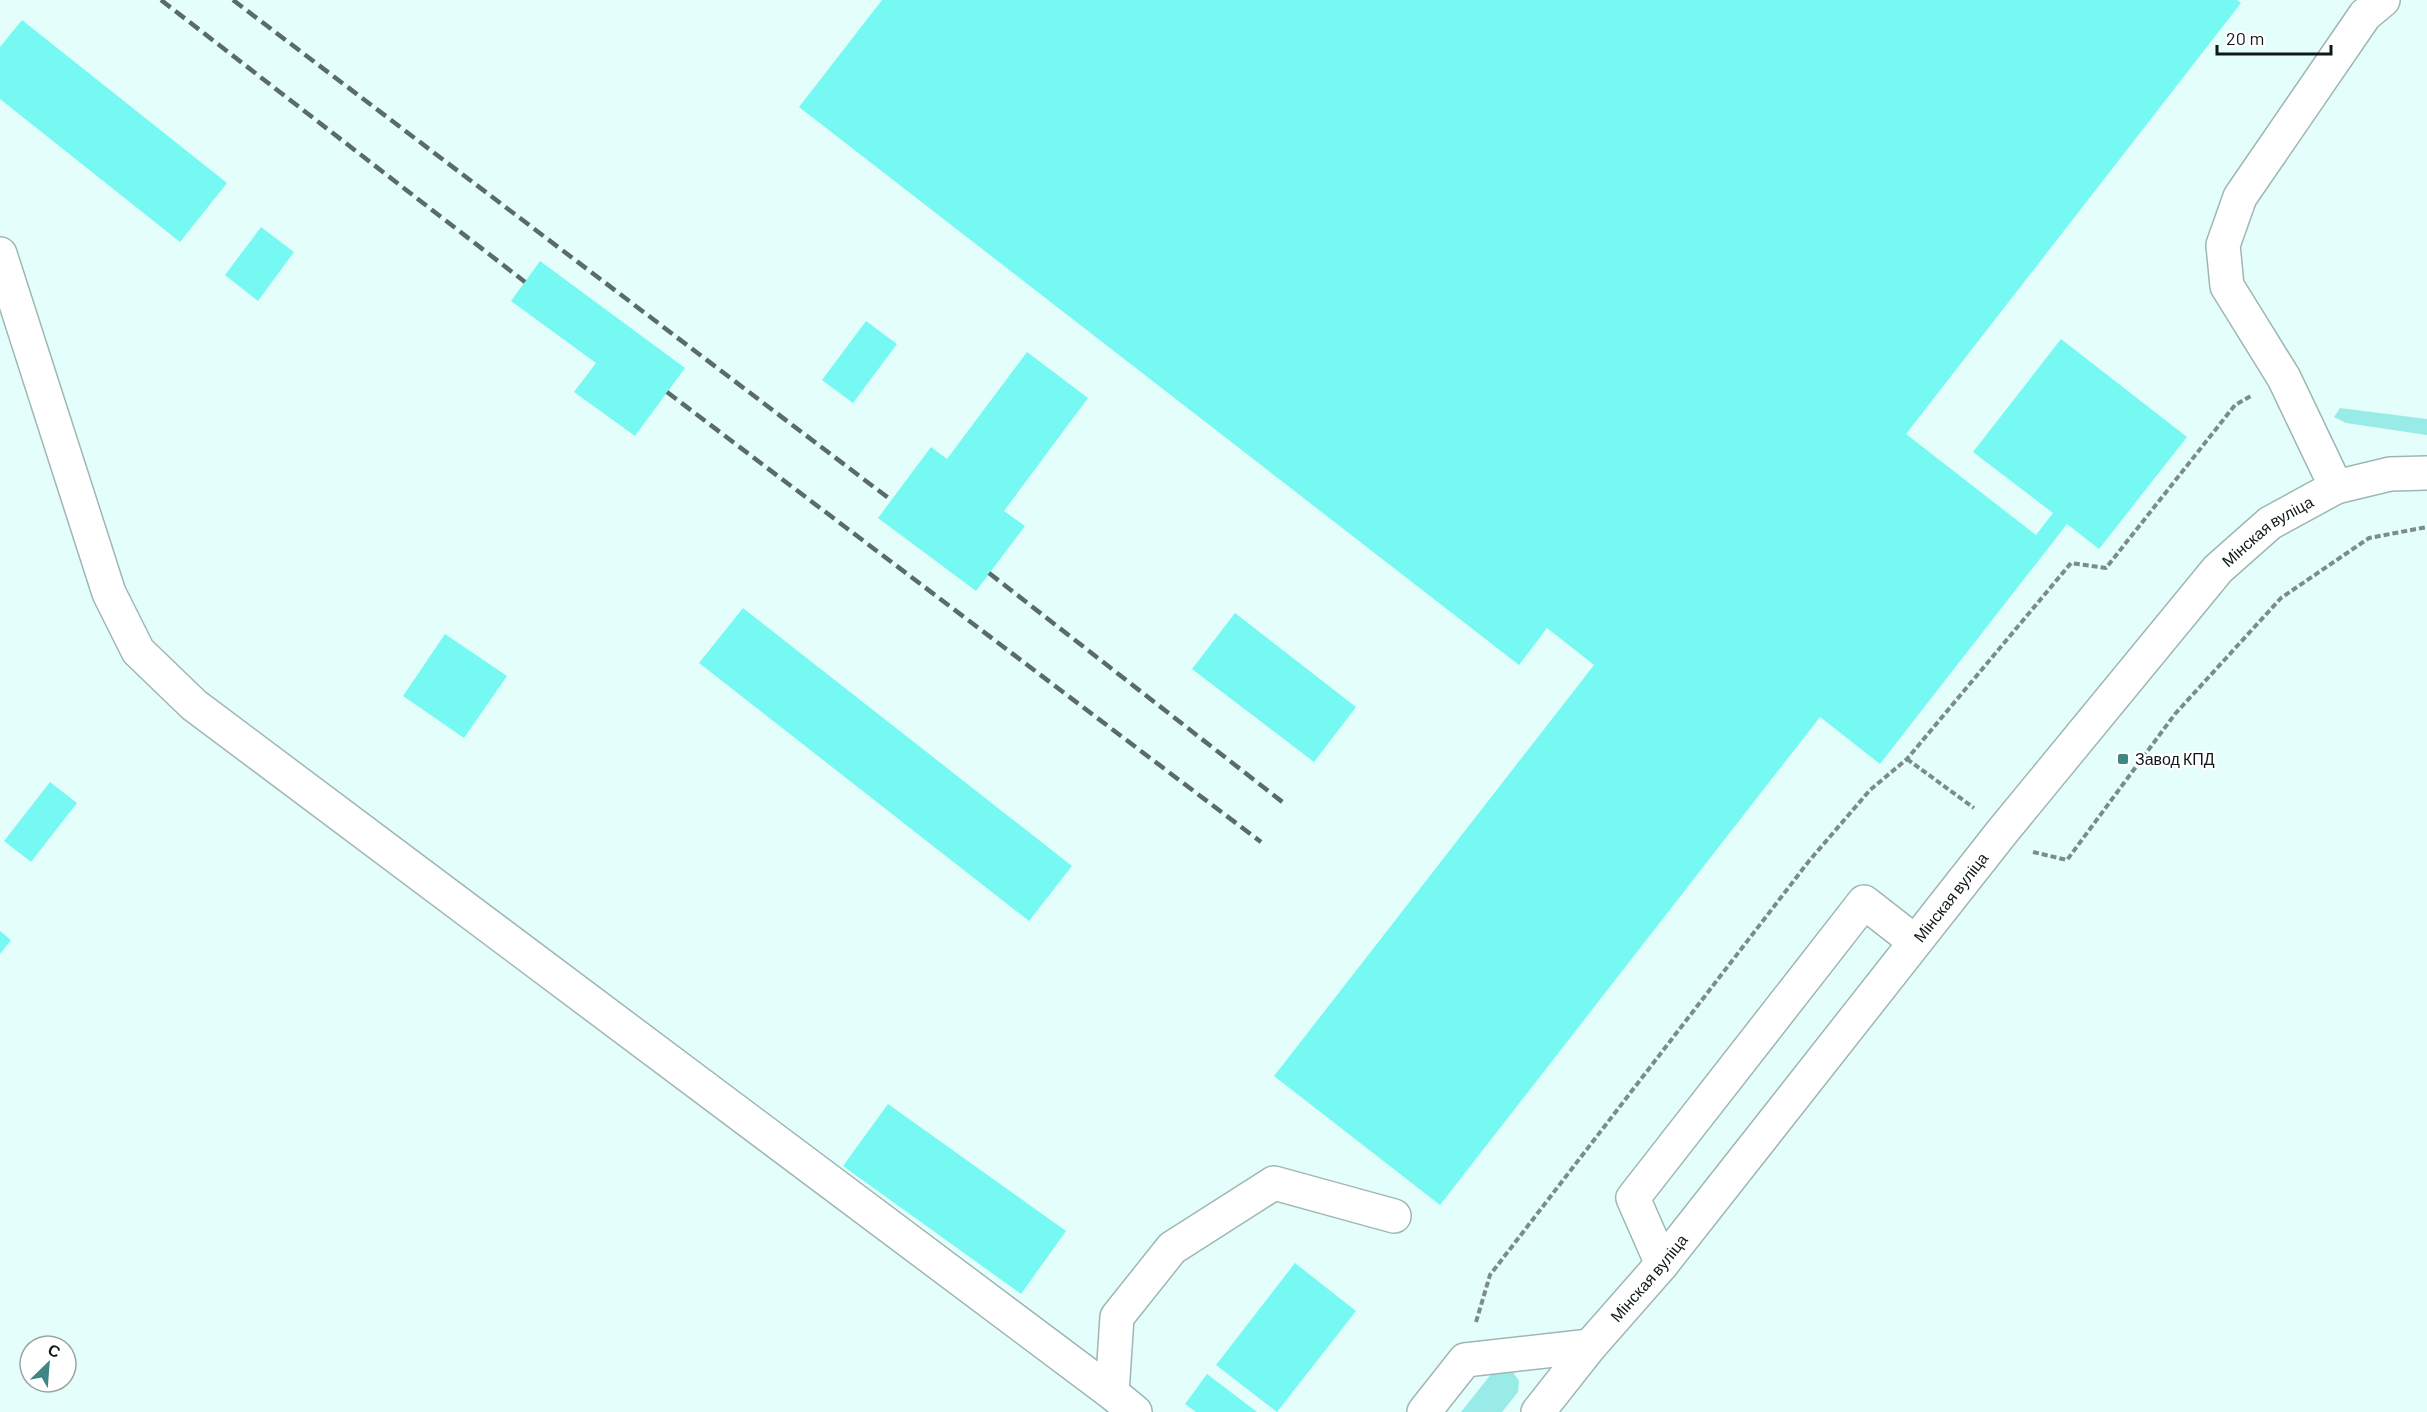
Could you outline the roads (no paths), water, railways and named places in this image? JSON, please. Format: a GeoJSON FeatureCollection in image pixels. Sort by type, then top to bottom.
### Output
{"type":"FeatureCollection","features":[{"type":"Feature","properties":{"kind":"main road"},"geometry":{"type":"LineString","coordinates":[[2336,487],[2284,378],[2227,286],[2223,245],[2240,197],[2365,15],[2383,0]]}},
{"type":"Feature","properties":{"kind":"main road"},"geometry":{"type":"LineString","coordinates":[[0,254],[109,593],[138,651],[194,705],[1124,1402]]}},
{"type":"Feature","properties":{"kind":"main road","name":"Мінская вуліца"},"geometry":{"type":"LineString","coordinates":[[1539,1412],[1590,1346],[1662,1264],[1914,941],[2218,569],[2270,523],[2336,487],[2390,474],[2427,473]]}},
{"type":"Feature","properties":{"kind":"main road"},"geometry":{"type":"LineString","coordinates":[[1662,1264],[1633,1198],[1856,912],[1864,902],[1914,941]]}},
{"type":"Feature","properties":{"kind":"main road"},"geometry":{"type":"LineString","coordinates":[[1124,1402],[1118,1317],[1172,1248],[1274,1183],[1394,1216]]}},
{"type":"Feature","properties":{"kind":"main road"},"geometry":{"type":"LineString","coordinates":[[1425,1412],[1465,1360],[1590,1346]]}},
{"type":"Feature","properties":{"kind":"railway"},"geometry":{"type":"LineString","coordinates":[[161,0],[525,282]]}},
{"type":"Feature","properties":{"kind":"railway"},"geometry":{"type":"LineString","coordinates":[[233,0],[891,500]]}},
{"type":"Feature","properties":{"kind":"railway"},"geometry":{"type":"LineString","coordinates":[[667,392],[1261,842]]}},
{"type":"Feature","properties":{"kind":"railway"},"geometry":{"type":"LineString","coordinates":[[989,573],[1285,804]]}},
{"type":"Feature","properties":{"kind":"place","name":"Завод КПД"},"geometry":{"type":"Point","coordinates":[2123,759]}}]}
